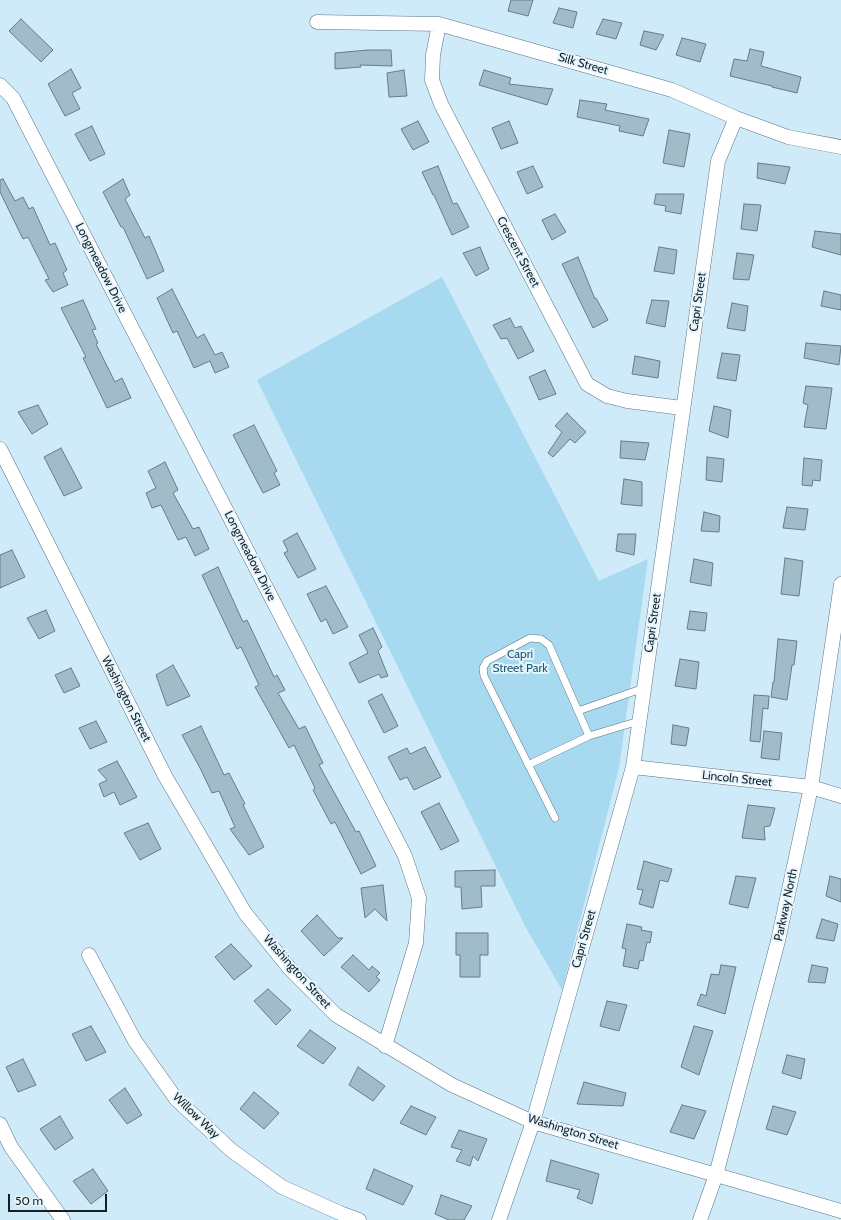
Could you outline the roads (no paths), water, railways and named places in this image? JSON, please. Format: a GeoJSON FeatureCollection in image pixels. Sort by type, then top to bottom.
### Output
{"type":"FeatureCollection","features":[{"type":"Feature","properties":{"kind":"street","name":"Silk Street"},"geometry":{"type":"LineString","coordinates":[[317,22],[439,24],[672,90],[736,118],[788,137],[841,147]]}},
{"type":"Feature","properties":{"kind":"street","name":"Crescent Street"},"geometry":{"type":"LineString","coordinates":[[439,24],[433,56],[432,80],[441,104],[587,384],[606,396],[627,401],[682,408]]}},
{"type":"Feature","properties":{"kind":"street","name":"Longmeadow Drive"},"geometry":{"type":"LineString","coordinates":[[0,85],[13,98],[405,856],[418,898],[416,943],[385,1046]]}},
{"type":"Feature","properties":{"kind":"street","name":"Capri Street"},"geometry":{"type":"LineString","coordinates":[[499,1220],[533,1122],[632,767],[718,161],[736,118]]}},
{"type":"Feature","properties":{"kind":"street","name":"Washington Street"},"geometry":{"type":"LineString","coordinates":[[0,449],[165,776],[245,913],[290,969],[336,1015],[452,1086],[533,1122],[841,1211]]}},
{"type":"Feature","properties":{"kind":"street","name":"Parkway North"},"geometry":{"type":"LineString","coordinates":[[700,1220],[716,1175],[778,941],[811,787],[841,584]]}},
{"type":"Feature","properties":{"kind":"street","name":"Lincoln Street"},"geometry":{"type":"LineString","coordinates":[[632,767],[811,787],[841,796]]}},
{"type":"Feature","properties":{"kind":"street","name":"Willow Way"},"geometry":{"type":"LineString","coordinates":[[89,954],[135,1041],[176,1099],[231,1150],[282,1187],[359,1220]]}},
{"type":"Feature","properties":{"kind":"street"},"geometry":{"type":"LineString","coordinates":[[0,1124],[11,1147],[63,1220]]}},
{"type":"Feature","properties":{"kind":"lane"},"geometry":{"type":"LineString","coordinates":[[555,818],[484,676],[484,668],[487,661],[530,638],[541,639],[549,645],[589,736]]}},
{"type":"Feature","properties":{"kind":"lane"},"geometry":{"type":"LineString","coordinates":[[578,711],[644,688]]}},
{"type":"Feature","properties":{"kind":"lane"},"geometry":{"type":"LineString","coordinates":[[528,765],[589,736],[639,721]]}},
{"type":"Feature","properties":{"kind":"park label","name":"Capri Street Park"},"geometry":{"type":"Point","coordinates":[520,661]}}]}
